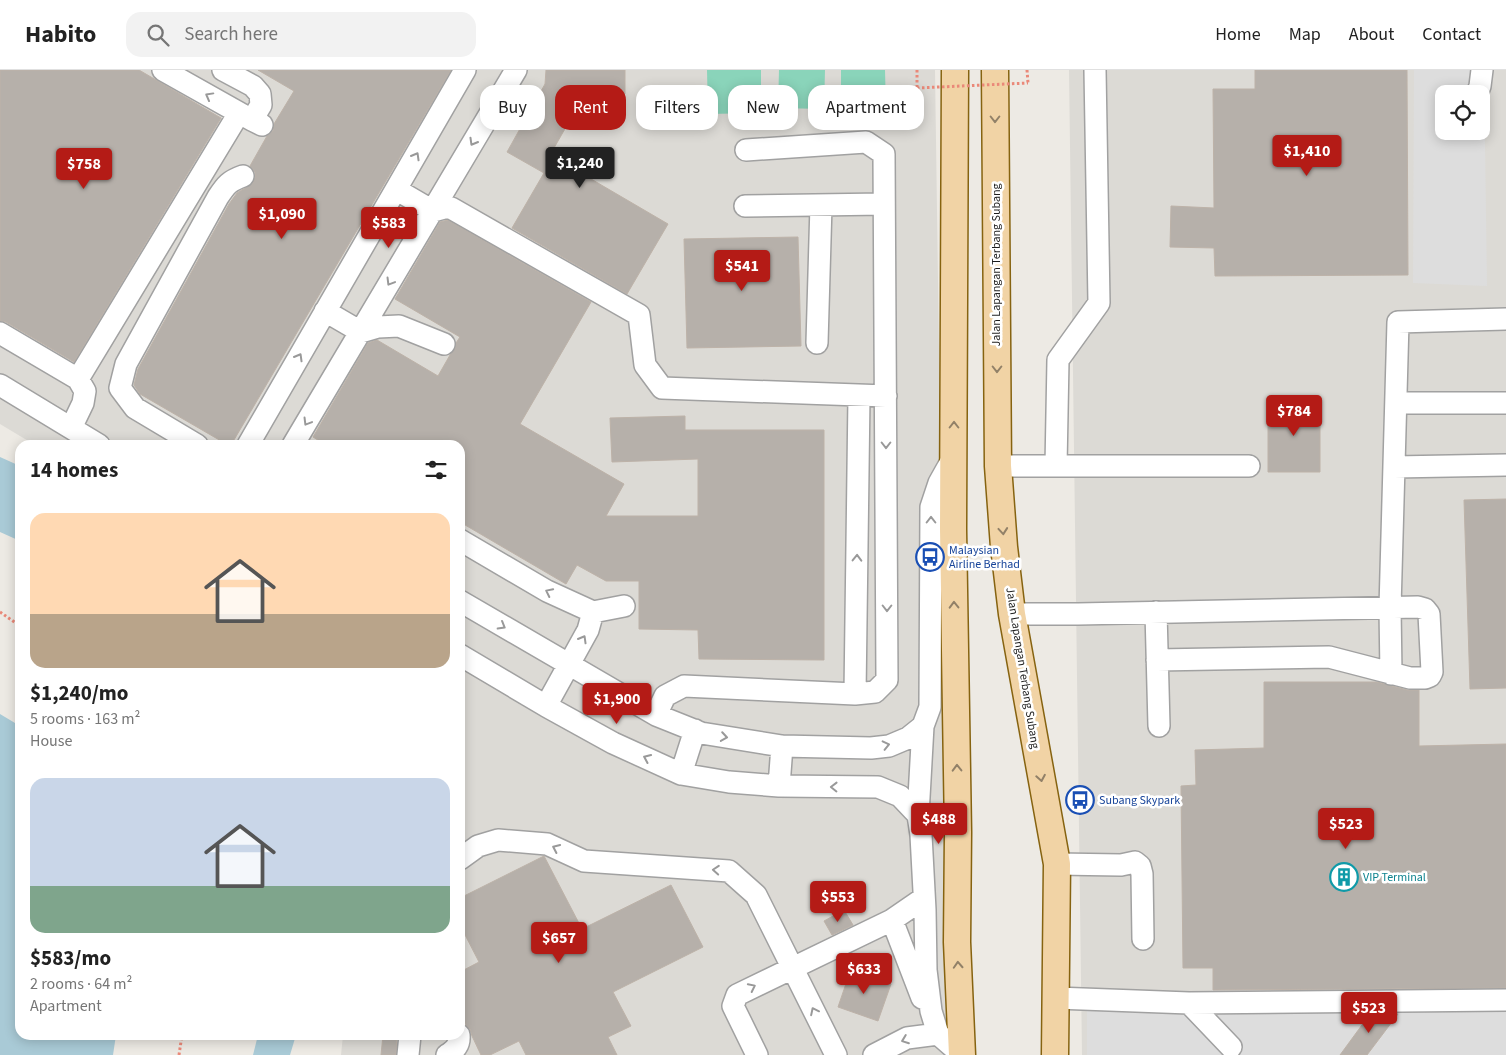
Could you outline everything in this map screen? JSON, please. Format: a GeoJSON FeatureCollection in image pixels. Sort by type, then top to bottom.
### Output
{"type":"FeatureCollection","features":[{"type":"Feature","properties":{"kind":"main road"},"geometry":{"type":"LineString","coordinates":[[955,70],[953,529],[958,832],[957,942],[962,1055]]}},
{"type":"Feature","properties":{"kind":"main road","name":"Jalan Lapangan Terbang Subang"},"geometry":{"type":"LineString","coordinates":[[994,70],[998,466],[1004,547],[1012,614],[1057,864],[1055,1055]]}},
{"type":"Feature","properties":{"kind":"street"},"geometry":{"type":"LineString","coordinates":[[163,70],[251,119]]}},
{"type":"Feature","properties":{"kind":"street"},"geometry":{"type":"LineString","coordinates":[[78,378],[261,104],[260,94],[253,86],[223,70]]}},
{"type":"Feature","properties":{"kind":"street"},"geometry":{"type":"LineString","coordinates":[[251,440],[465,70]]}},
{"type":"Feature","properties":{"kind":"street"},"geometry":{"type":"LineString","coordinates":[[297,440],[516,70]]}},
{"type":"Feature","properties":{"kind":"street"},"geometry":{"type":"LineString","coordinates":[[1056,466],[1058,360],[1099,303],[1094,70]]}},
{"type":"Feature","properties":{"kind":"street"},"geometry":{"type":"LineString","coordinates":[[1480,85],[1482,70]]}},
{"type":"Feature","properties":{"kind":"street"},"geometry":{"type":"LineString","coordinates":[[656,715],[666,696],[684,686],[855,694],[875,692],[887,680],[884,154],[866,142],[746,150]]}},
{"type":"Feature","properties":{"kind":"street"},"geometry":{"type":"LineString","coordinates":[[189,440],[135,408],[120,388],[126,364],[218,198],[226,185],[232,180],[243,176]]}},
{"type":"Feature","properties":{"kind":"street"},"geometry":{"type":"LineString","coordinates":[[397,190],[433,211],[451,208],[639,315],[645,365],[662,388],[886,396]]}},
{"type":"Feature","properties":{"kind":"street"},"geometry":{"type":"LineString","coordinates":[[745,206],[884,204]]}},
{"type":"Feature","properties":{"kind":"street"},"geometry":{"type":"LineString","coordinates":[[817,343],[820,205]]}},
{"type":"Feature","properties":{"kind":"street"},"geometry":{"type":"LineString","coordinates":[[325,312],[361,332],[378,327],[399,326],[444,344]]}},
{"type":"Feature","properties":{"kind":"street"},"geometry":{"type":"LineString","coordinates":[[1391,674],[1390,608],[1398,322],[1506,319]]}},
{"type":"Feature","properties":{"kind":"street"},"geometry":{"type":"LineString","coordinates":[[0,333],[78,378],[85,391],[83,403],[71,428]]}},
{"type":"Feature","properties":{"kind":"street"},"geometry":{"type":"LineString","coordinates":[[0,385],[91,440]]}},
{"type":"Feature","properties":{"kind":"street"},"geometry":{"type":"LineString","coordinates":[[855,694],[859,396]]}},
{"type":"Feature","properties":{"kind":"street"},"geometry":{"type":"LineString","coordinates":[[1396,404],[1506,403]]}},
{"type":"Feature","properties":{"kind":"street"},"geometry":{"type":"LineString","coordinates":[[934,1035],[926,970],[924,898],[918,815],[923,726],[930,707],[931,507],[939,483],[953,458]]}},
{"type":"Feature","properties":{"kind":"street"},"geometry":{"type":"LineString","coordinates":[[1394,467],[1506,465]]}},
{"type":"Feature","properties":{"kind":"street"},"geometry":{"type":"LineString","coordinates":[[998,466],[1249,466]]}},
{"type":"Feature","properties":{"kind":"street"},"geometry":{"type":"LineString","coordinates":[[465,543],[546,591],[593,612],[624,606]]}},
{"type":"Feature","properties":{"kind":"street"},"geometry":{"type":"LineString","coordinates":[[465,604],[656,715],[701,733],[782,746],[871,748],[889,746],[908,738],[923,726]]}},
{"type":"Feature","properties":{"kind":"street"},"geometry":{"type":"LineString","coordinates":[[1012,614],[1418,607],[1425,608],[1429,614],[1432,672],[1430,676],[1425,678],[1410,678],[1391,674],[1329,657],[1157,660]]}},
{"type":"Feature","properties":{"kind":"street"},"geometry":{"type":"LineString","coordinates":[[546,706],[588,630],[593,612]]}},
{"type":"Feature","properties":{"kind":"street"},"geometry":{"type":"LineString","coordinates":[[1156,612],[1159,726]]}},
{"type":"Feature","properties":{"kind":"street"},"geometry":{"type":"LineString","coordinates":[[465,658],[613,743],[681,774],[729,782],[779,786],[878,787],[900,796],[918,815]]}},
{"type":"Feature","properties":{"kind":"street"},"geometry":{"type":"LineString","coordinates":[[681,774],[695,730]]}},
{"type":"Feature","properties":{"kind":"street"},"geometry":{"type":"LineString","coordinates":[[779,786],[782,746]]}},
{"type":"Feature","properties":{"kind":"street"},"geometry":{"type":"LineString","coordinates":[[465,855],[478,846],[498,840],[547,844],[584,861],[729,871],[756,895],[836,1055]]}},
{"type":"Feature","properties":{"kind":"street"},"geometry":{"type":"LineString","coordinates":[[1057,864],[1121,865],[1135,862],[1140,866],[1142,874],[1143,939]]}},
{"type":"Feature","properties":{"kind":"street"},"geometry":{"type":"LineString","coordinates":[[757,1055],[733,1006],[737,995],[892,920],[924,898]]}},
{"type":"Feature","properties":{"kind":"street"},"geometry":{"type":"LineString","coordinates":[[892,920],[934,1035],[962,1055]]}},
{"type":"Feature","properties":{"kind":"street"},"geometry":{"type":"LineString","coordinates":[[1056,998],[1189,1003],[1506,1000]]}},
{"type":"Feature","properties":{"kind":"street"},"geometry":{"type":"LineString","coordinates":[[1189,1003],[1231,1047]]}},
{"type":"Feature","properties":{"kind":"street"},"geometry":{"type":"LineString","coordinates":[[874,1055],[907,1038],[934,1035]]}},
{"type":"Feature","properties":{"kind":"street"},"geometry":{"type":"LineString","coordinates":[[408,1055],[410,1040]]}},
{"type":"Feature","properties":{"kind":"street"},"geometry":{"type":"LineString","coordinates":[[447,1055],[454,1050],[460,1040]]}},
{"type":"Feature","properties":{"kind":"path"},"geometry":{"type":"LineString","coordinates":[[917,70],[917,88],[1028,83],[1027,70]]}},
{"type":"Feature","properties":{"kind":"path"},"geometry":{"type":"LineString","coordinates":[[0,612],[15,622]]}},
{"type":"Feature","properties":{"kind":"path"},"geometry":{"type":"LineString","coordinates":[[179,1055],[181,1040]]}},
{"type":"Feature","properties":{"kind":"shaded area"},"geometry":{"type":"Polygon","coordinates":[[[0,70],[935,70],[949,1055],[341,1055],[342,1040],[465,1040],[465,440],[27,440],[0,424],[0,70]]]}},
{"type":"Feature","properties":{"kind":"shaded area"},"geometry":{"type":"Polygon","coordinates":[[[1069,70],[1506,70],[1506,1055],[1082,1055],[1069,70]]]}},
{"type":"Feature","properties":{"kind":"shaded area"},"geometry":{"type":"Polygon","coordinates":[[[1414,70],[1484,70],[1484,85],[1435,85],[1435,140],[1485,140],[1487,286],[1413,283],[1414,70]]]}},
{"type":"Feature","properties":{"kind":"shaded area"},"geometry":{"type":"Polygon","coordinates":[[[1506,999],[1506,1055],[1087,1055],[1087,1001],[1506,999]]]}},
{"type":"Feature","properties":{"kind":"green space"},"geometry":{"type":"Polygon","coordinates":[[[707,70],[761,70],[761,85],[728,85],[728,114],[718,114],[718,85],[707,85],[707,70]]]}},
{"type":"Feature","properties":{"kind":"green space"},"geometry":{"type":"Polygon","coordinates":[[[779,70],[825,70],[825,85],[808,85],[808,109],[798,108],[798,85],[779,85],[779,70]]]}},
{"type":"Feature","properties":{"kind":"green space"},"geometry":{"type":"Polygon","coordinates":[[[841,70],[885,70],[885,85],[841,85],[841,70]]]}},
{"type":"Feature","properties":{"kind":"water"},"geometry":{"type":"Polygon","coordinates":[[[0,457],[15,464],[15,539],[0,532],[0,457]]]}},
{"type":"Feature","properties":{"kind":"water"},"geometry":{"type":"Polygon","coordinates":[[[0,714],[15,723],[15,1040],[115,1040],[113,1055],[0,1055],[0,714]]]}},
{"type":"Feature","properties":{"kind":"water"},"geometry":{"type":"Polygon","coordinates":[[[257,1040],[294,1040],[290,1055],[253,1055],[257,1040]]]}},
{"type":"Feature","properties":{"kind":"building"},"geometry":{"type":"Polygon","coordinates":[[[0,70],[139,70],[221,118],[74,362],[6,322],[0,321],[0,70]]]}},
{"type":"Feature","properties":{"kind":"building"},"geometry":{"type":"Polygon","coordinates":[[[258,70],[451,70],[234,440],[219,440],[140,394],[134,385],[138,369],[229,204],[237,193],[253,183],[255,172],[250,166],[267,136],[273,131],[274,124],[294,91],[258,70]]]}},
{"type":"Feature","properties":{"kind":"building"},"geometry":{"type":"Polygon","coordinates":[[[546,70],[625,70],[625,85],[555,85],[555,130],[564,130],[550,155],[668,224],[627,294],[512,228],[544,173],[507,152],[519,130],[545,130],[546,70]]]}},
{"type":"Feature","properties":{"kind":"building"},"geometry":{"type":"Polygon","coordinates":[[[1255,70],[1407,70],[1408,275],[1215,276],[1214,248],[1170,247],[1171,206],[1214,208],[1213,89],[1255,89],[1255,70]]]}},
{"type":"Feature","properties":{"kind":"building"},"geometry":{"type":"Polygon","coordinates":[[[448,220],[591,302],[520,424],[624,484],[606,516],[698,516],[698,459],[612,462],[610,418],[685,416],[685,430],[824,430],[824,660],[699,659],[698,630],[639,629],[639,581],[606,581],[577,565],[566,584],[465,525],[465,440],[318,440],[313,437],[368,343],[377,340],[438,376],[455,349],[460,337],[395,299],[440,222],[448,220]]]}},
{"type":"Feature","properties":{"kind":"building"},"geometry":{"type":"Polygon","coordinates":[[[798,237],[801,346],[687,348],[684,239],[798,237]]]}},
{"type":"Feature","properties":{"kind":"building"},"geometry":{"type":"Polygon","coordinates":[[[1268,402],[1320,403],[1320,472],[1268,472],[1268,402]]]}},
{"type":"Feature","properties":{"kind":"building"},"geometry":{"type":"Polygon","coordinates":[[[1506,499],[1506,688],[1470,689],[1464,500],[1506,499]]]}},
{"type":"Feature","properties":{"kind":"building","name":"VIP Terminal"},"geometry":{"type":"Polygon","coordinates":[[[1264,682],[1377,682],[1407,690],[1419,690],[1419,746],[1506,744],[1506,988],[1213,990],[1213,968],[1183,968],[1181,786],[1196,785],[1195,750],[1264,748],[1264,682]]]}},
{"type":"Feature","properties":{"kind":"building"},"geometry":{"type":"Polygon","coordinates":[[[544,856],[582,929],[671,885],[703,947],[613,992],[631,1026],[608,1037],[617,1055],[526,1055],[519,1041],[490,1055],[481,1055],[470,1029],[465,1023],[465,969],[479,962],[465,935],[465,896],[544,856]]]}},
{"type":"Feature","properties":{"kind":"building"},"geometry":{"type":"Polygon","coordinates":[[[844,910],[853,925],[832,935],[824,921],[844,910]]]}},
{"type":"Feature","properties":{"kind":"building"},"geometry":{"type":"Polygon","coordinates":[[[851,969],[891,984],[878,1021],[838,1007],[851,969]]]}},
{"type":"Feature","properties":{"kind":"building"},"geometry":{"type":"Polygon","coordinates":[[[1370,1014],[1398,1014],[1367,1055],[1340,1055],[1370,1014]]]}},
{"type":"Feature","properties":{"kind":"building"},"geometry":{"type":"Polygon","coordinates":[[[382,1040],[397,1040],[396,1055],[381,1055],[382,1040]]]}},
{"type":"Feature","properties":{"kind":"place","name":"Malaysian Airline Berhad"},"geometry":{"type":"Point","coordinates":[930,557]}},
{"type":"Feature","properties":{"kind":"place","name":"Subang Skypark"},"geometry":{"type":"Point","coordinates":[1080,800]}},
{"type":"Feature","properties":{"kind":"place","name":"VIP Terminal"},"geometry":{"type":"Point","coordinates":[1344,877]}}]}
